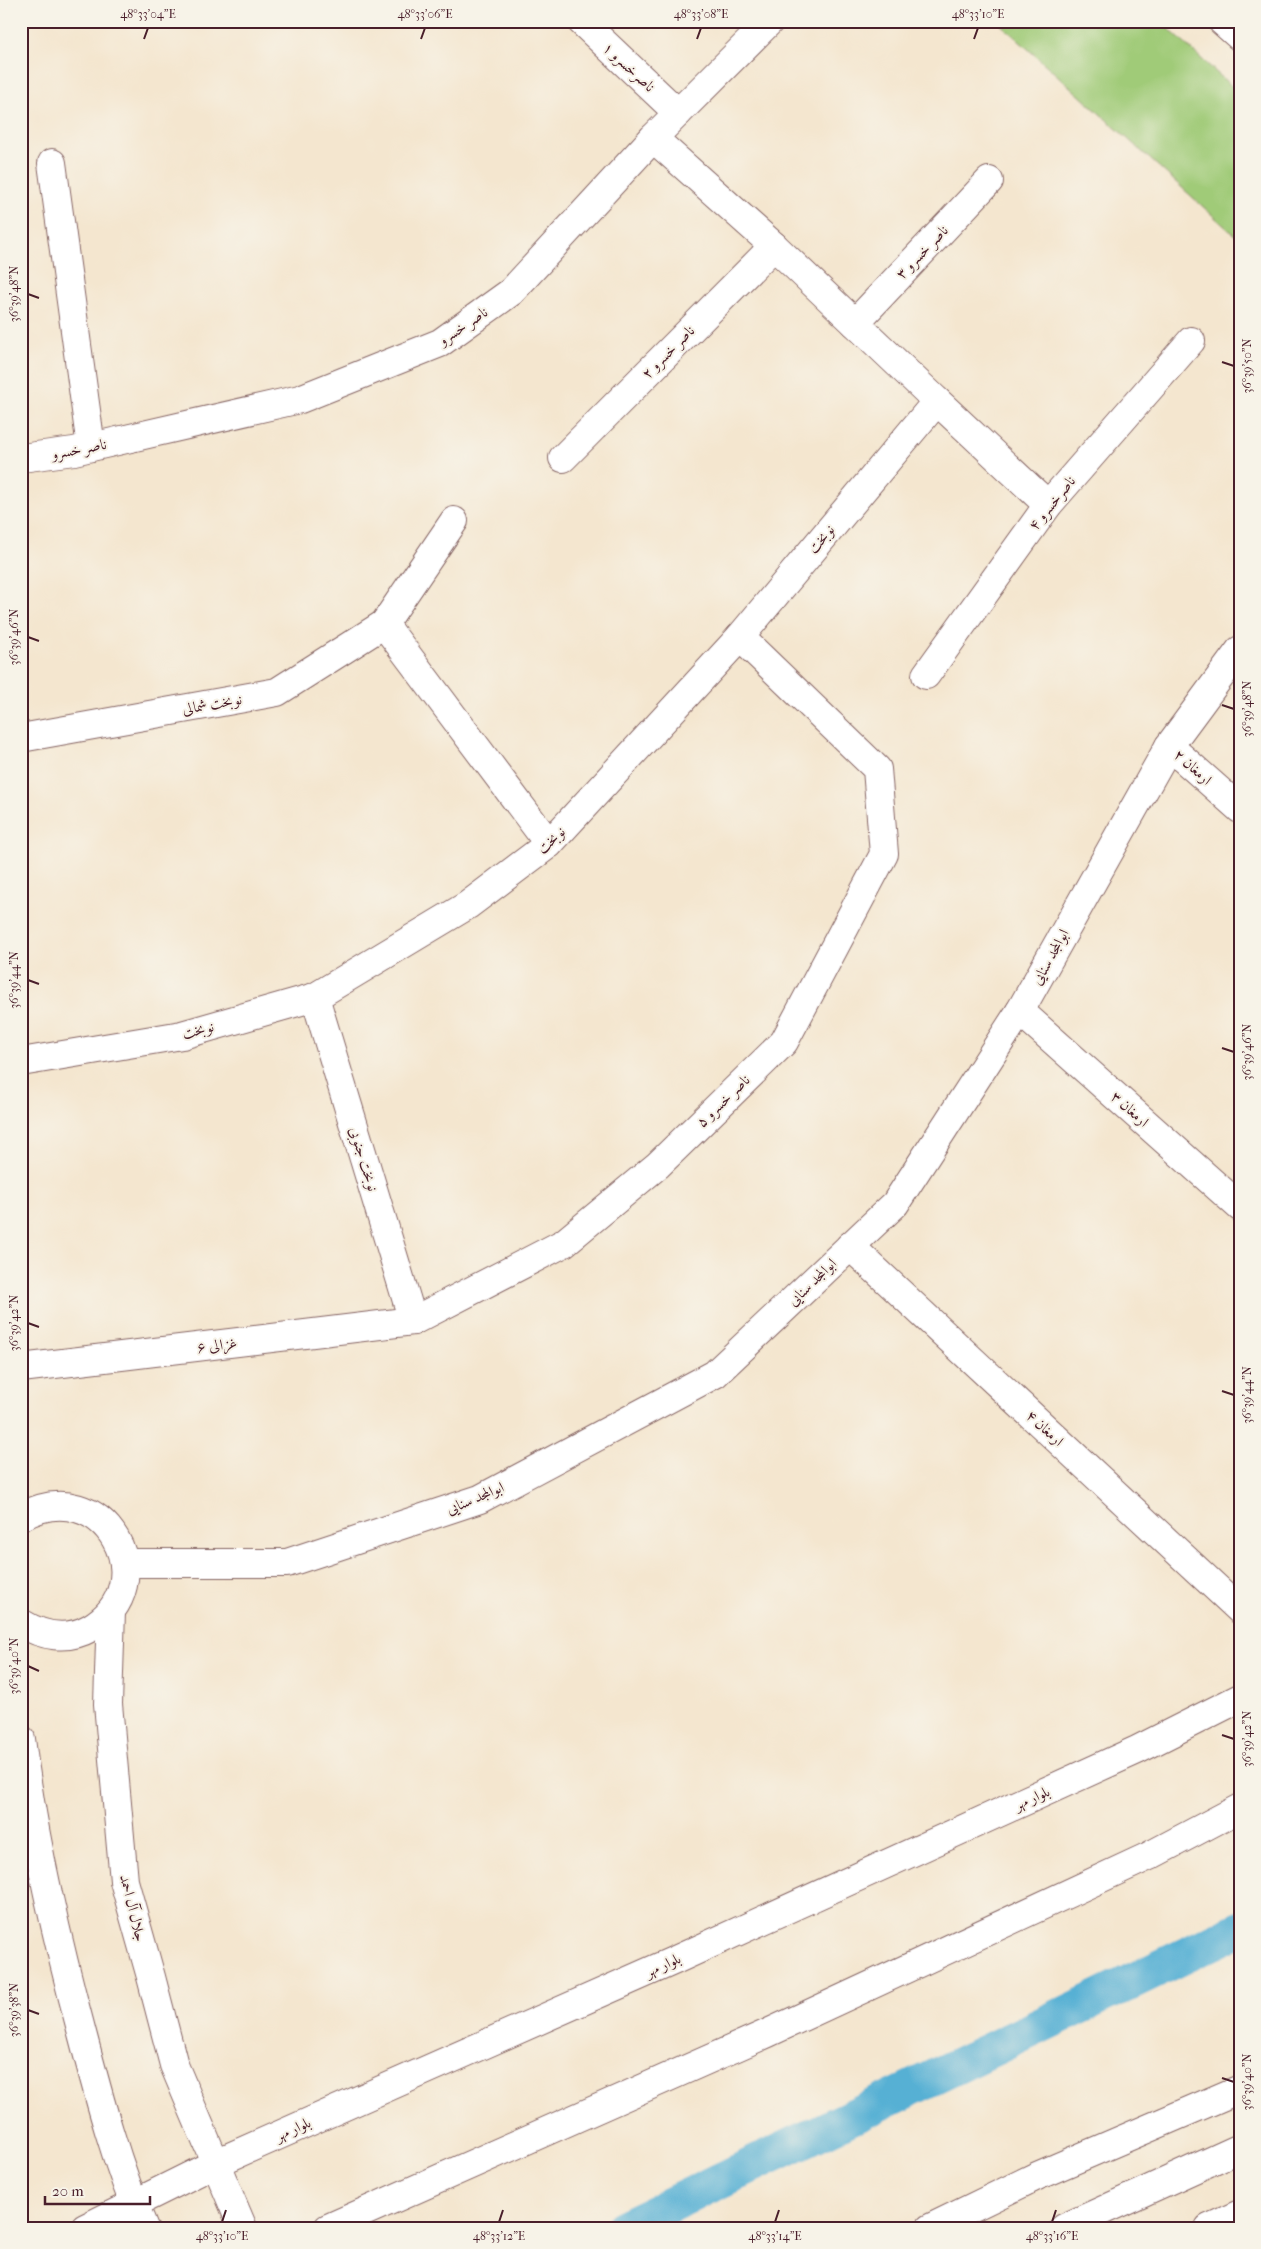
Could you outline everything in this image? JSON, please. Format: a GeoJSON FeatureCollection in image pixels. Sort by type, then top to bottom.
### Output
{"type":"FeatureCollection","features":[{"type":"Feature","properties":{"kind":"street","name":"ناصرخسرو ۱"},"geometry":{"type":"LineString","coordinates":[[581,21],[678,113]]}},
{"type":"Feature","properties":{"kind":"street","name":"ناصر خسرو"},"geometry":{"type":"LineString","coordinates":[[21,458],[92,447],[300,399],[440,343],[512,292],[653,138],[770,21]]}},
{"type":"Feature","properties":{"kind":"street"},"geometry":{"type":"LineString","coordinates":[[1222,21],[1240,37]]}},
{"type":"Feature","properties":{"kind":"street"},"geometry":{"type":"LineString","coordinates":[[653,138],[774,246],[1048,505]]}},
{"type":"Feature","properties":{"kind":"street"},"geometry":{"type":"LineString","coordinates":[[52,163],[92,447]]}},
{"type":"Feature","properties":{"kind":"street","name":"ناصر خسرو ۳"},"geometry":{"type":"LineString","coordinates":[[855,323],[990,182]]}},
{"type":"Feature","properties":{"kind":"street","name":"ناصر خسرو ۲"},"geometry":{"type":"LineString","coordinates":[[563,458],[774,246]]}},
{"type":"Feature","properties":{"kind":"street","name":"ناصرخسرو ۴"},"geometry":{"type":"LineString","coordinates":[[926,675],[1048,505],[1191,341]]}},
{"type":"Feature","properties":{"kind":"street","name":"نوبخت"},"geometry":{"type":"LineString","coordinates":[[21,1062],[182,1035],[315,996],[468,905],[549,844],[740,637],[937,401]]}},
{"type":"Feature","properties":{"kind":"street","name":"نوبخت شمالی"},"geometry":{"type":"LineString","coordinates":[[21,738],[278,692],[384,624],[454,521]]}},
{"type":"Feature","properties":{"kind":"street"},"geometry":{"type":"LineString","coordinates":[[384,624],[549,844]]}},
{"type":"Feature","properties":{"kind":"street","name":"ناصر خسرو ۵"},"geometry":{"type":"LineString","coordinates":[[413,1321],[564,1243],[658,1165],[784,1042],[884,854],[877,769],[740,637]]}},
{"type":"Feature","properties":{"kind":"street","name":"ابوالمجد سنایی"},"geometry":{"type":"LineString","coordinates":[[124,1563],[287,1563],[480,1499],[715,1374],[895,1204],[1020,1011],[1169,746],[1240,650]]}},
{"type":"Feature","properties":{"kind":"street","name":"ارمغان ۲"},"geometry":{"type":"LineString","coordinates":[[1169,746],[1240,809]]}},
{"type":"Feature","properties":{"kind":"street","name":"نوبخت جنوبی"},"geometry":{"type":"LineString","coordinates":[[315,996],[413,1321]]}},
{"type":"Feature","properties":{"kind":"street","name":"ارمغان ۳"},"geometry":{"type":"LineString","coordinates":[[1020,1011],[1240,1207]]}},
{"type":"Feature","properties":{"kind":"street","name":"ارمغان ۴"},"geometry":{"type":"LineString","coordinates":[[850,1246],[1240,1610]]}},
{"type":"Feature","properties":{"kind":"street","name":"غزالی ۶"},"geometry":{"type":"LineString","coordinates":[[21,1368],[413,1321]]}},
{"type":"Feature","properties":{"kind":"street"},"geometry":{"type":"LineString","coordinates":[[21,1517],[35,1510],[52,1506],[69,1506],[85,1510],[100,1519],[112,1532],[120,1546],[124,1563],[124,1580],[119,1596],[111,1611],[98,1623],[83,1631],[66,1636],[50,1635],[33,1630],[21,1623]]}},
{"type":"Feature","properties":{"kind":"street","name":"جلال آل احمد"},"geometry":{"type":"LineString","coordinates":[[111,1611],[108,1704],[124,1881],[152,1977],[174,2065],[243,2228]]}},
{"type":"Feature","properties":{"kind":"street","name":"بلوار مهر"},"geometry":{"type":"LineString","coordinates":[[85,2228],[216,2163],[673,1961],[1137,1750],[1240,1698]]}},
{"type":"Feature","properties":{"kind":"street"},"geometry":{"type":"LineString","coordinates":[[21,1739],[27,1788],[60,1951],[98,2093],[144,2228]]}},
{"type":"Feature","properties":{"kind":"street"},"geometry":{"type":"LineString","coordinates":[[328,2228],[777,2029],[1149,1856],[1240,1808]]}},
{"type":"Feature","properties":{"kind":"street"},"geometry":{"type":"LineString","coordinates":[[930,2228],[1037,2176],[1240,2089]]}},
{"type":"Feature","properties":{"kind":"street"},"geometry":{"type":"LineString","coordinates":[[1064,2228],[1240,2148]]}},
{"type":"Feature","properties":{"kind":"street"},"geometry":{"type":"LineString","coordinates":[[1209,2228],[1240,2214]]}},
{"type":"Feature","properties":{"kind":"green space"},"geometry":{"type":"Polygon","coordinates":[[[997,21],[1160,21],[1240,94],[1240,240],[997,21]]]}},
{"type":"Feature","properties":{"kind":"waterway"},"geometry":{"type":"LineString","coordinates":[[622,2228],[1240,1929]]}}]}
